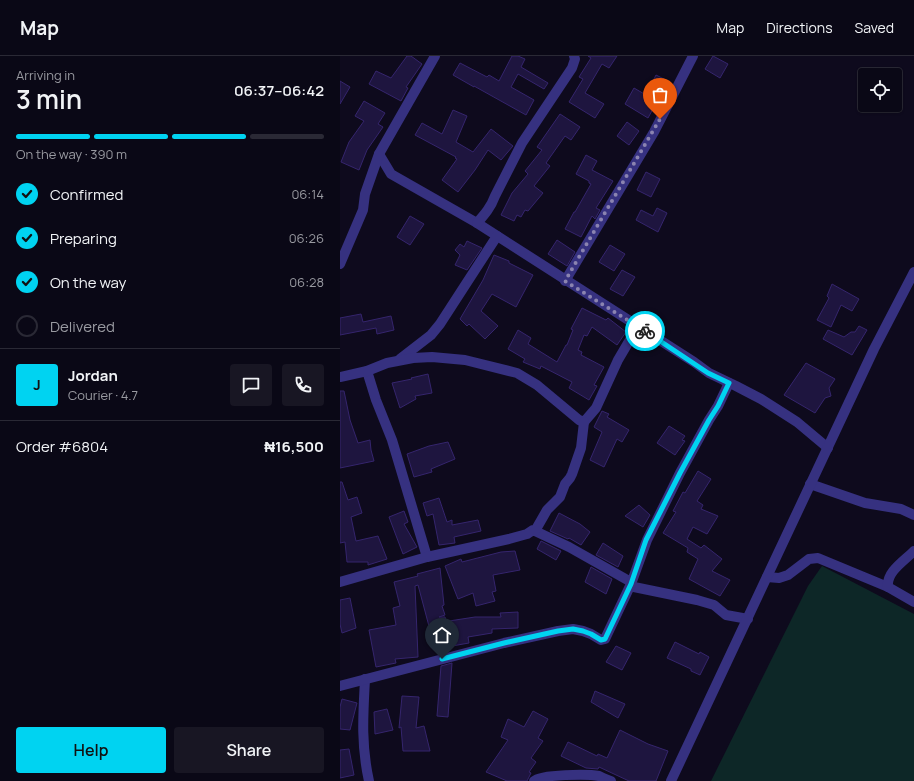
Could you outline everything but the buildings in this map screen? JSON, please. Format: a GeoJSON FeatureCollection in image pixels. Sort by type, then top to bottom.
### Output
{"type":"FeatureCollection","features":[{"type":"Feature","properties":{"kind":"street"},"geometry":{"type":"LineString","coordinates":[[340,264],[363,210],[365,194],[379,154],[435,56]]}},
{"type":"Feature","properties":{"kind":"street"},"geometry":{"type":"LineString","coordinates":[[477,223],[487,213],[492,205],[522,142],[572,68],[575,59],[574,56]]}},
{"type":"Feature","properties":{"kind":"street"},"geometry":{"type":"LineString","coordinates":[[565,281],[654,132],[693,56]]}},
{"type":"Feature","properties":{"kind":"street"},"geometry":{"type":"LineString","coordinates":[[379,154],[387,169],[392,174],[477,223],[565,281],[638,326],[708,373],[761,399],[797,422],[828,448]]}},
{"type":"Feature","properties":{"kind":"street"},"geometry":{"type":"LineString","coordinates":[[399,360],[432,335],[497,236]]}},
{"type":"Feature","properties":{"kind":"street"},"geometry":{"type":"LineString","coordinates":[[671,781],[874,349],[914,272]]}},
{"type":"Feature","properties":{"kind":"street"},"geometry":{"type":"LineString","coordinates":[[535,531],[547,510],[560,496],[565,484],[570,478],[581,448],[584,422],[596,408],[618,360],[638,326]]}},
{"type":"Feature","properties":{"kind":"street"},"geometry":{"type":"LineString","coordinates":[[340,377],[367,371],[399,360],[432,357],[457,358],[474,361],[486,366],[517,373],[537,385],[579,420],[584,422]]}},
{"type":"Feature","properties":{"kind":"street"},"geometry":{"type":"LineString","coordinates":[[367,371],[376,400],[392,440],[427,558]]}},
{"type":"Feature","properties":{"kind":"street"},"geometry":{"type":"LineString","coordinates":[[340,686],[504,643],[558,631],[573,629],[591,634],[601,640],[605,639],[631,583],[646,540],[680,473],[718,406],[729,383]]}},
{"type":"Feature","properties":{"kind":"street"},"geometry":{"type":"LineString","coordinates":[[810,484],[866,503],[901,509],[914,515]]}},
{"type":"Feature","properties":{"kind":"street"},"geometry":{"type":"LineString","coordinates":[[340,582],[427,558],[509,539],[527,534],[533,530],[569,547],[631,583],[634,587],[697,600],[714,606],[726,615],[748,619]]}},
{"type":"Feature","properties":{"kind":"street"},"geometry":{"type":"LineString","coordinates":[[888,587],[887,582],[890,575],[914,551]]}},
{"type":"Feature","properties":{"kind":"street"},"geometry":{"type":"LineString","coordinates":[[767,576],[779,578],[788,575],[809,560],[818,558],[888,587],[914,602]]}},
{"type":"Feature","properties":{"kind":"street"},"geometry":{"type":"LineString","coordinates":[[365,680],[362,731],[366,769],[369,781]]}},
{"type":"Feature","properties":{"kind":"street"},"geometry":{"type":"LineString","coordinates":[[534,781],[544,777],[585,775],[598,776],[611,781]]}},
{"type":"Feature","properties":{"kind":"green space"},"geometry":{"type":"Polygon","coordinates":[[[822,566],[914,614],[914,781],[711,781],[808,586],[822,566]]]}},
{"type":"Feature","properties":{"kind":"way so far"},"geometry":{"type":"LineString","coordinates":[[645,331],[565,281],[654,132],[660,119]]}},
{"type":"Feature","properties":{"kind":"route"},"geometry":{"type":"LineString","coordinates":[[442,659],[504,643],[573,629],[591,634],[601,640],[605,639],[631,584],[646,540],[657,522],[680,473],[718,406],[729,383],[708,373],[694,362],[645,331]]}}]}
